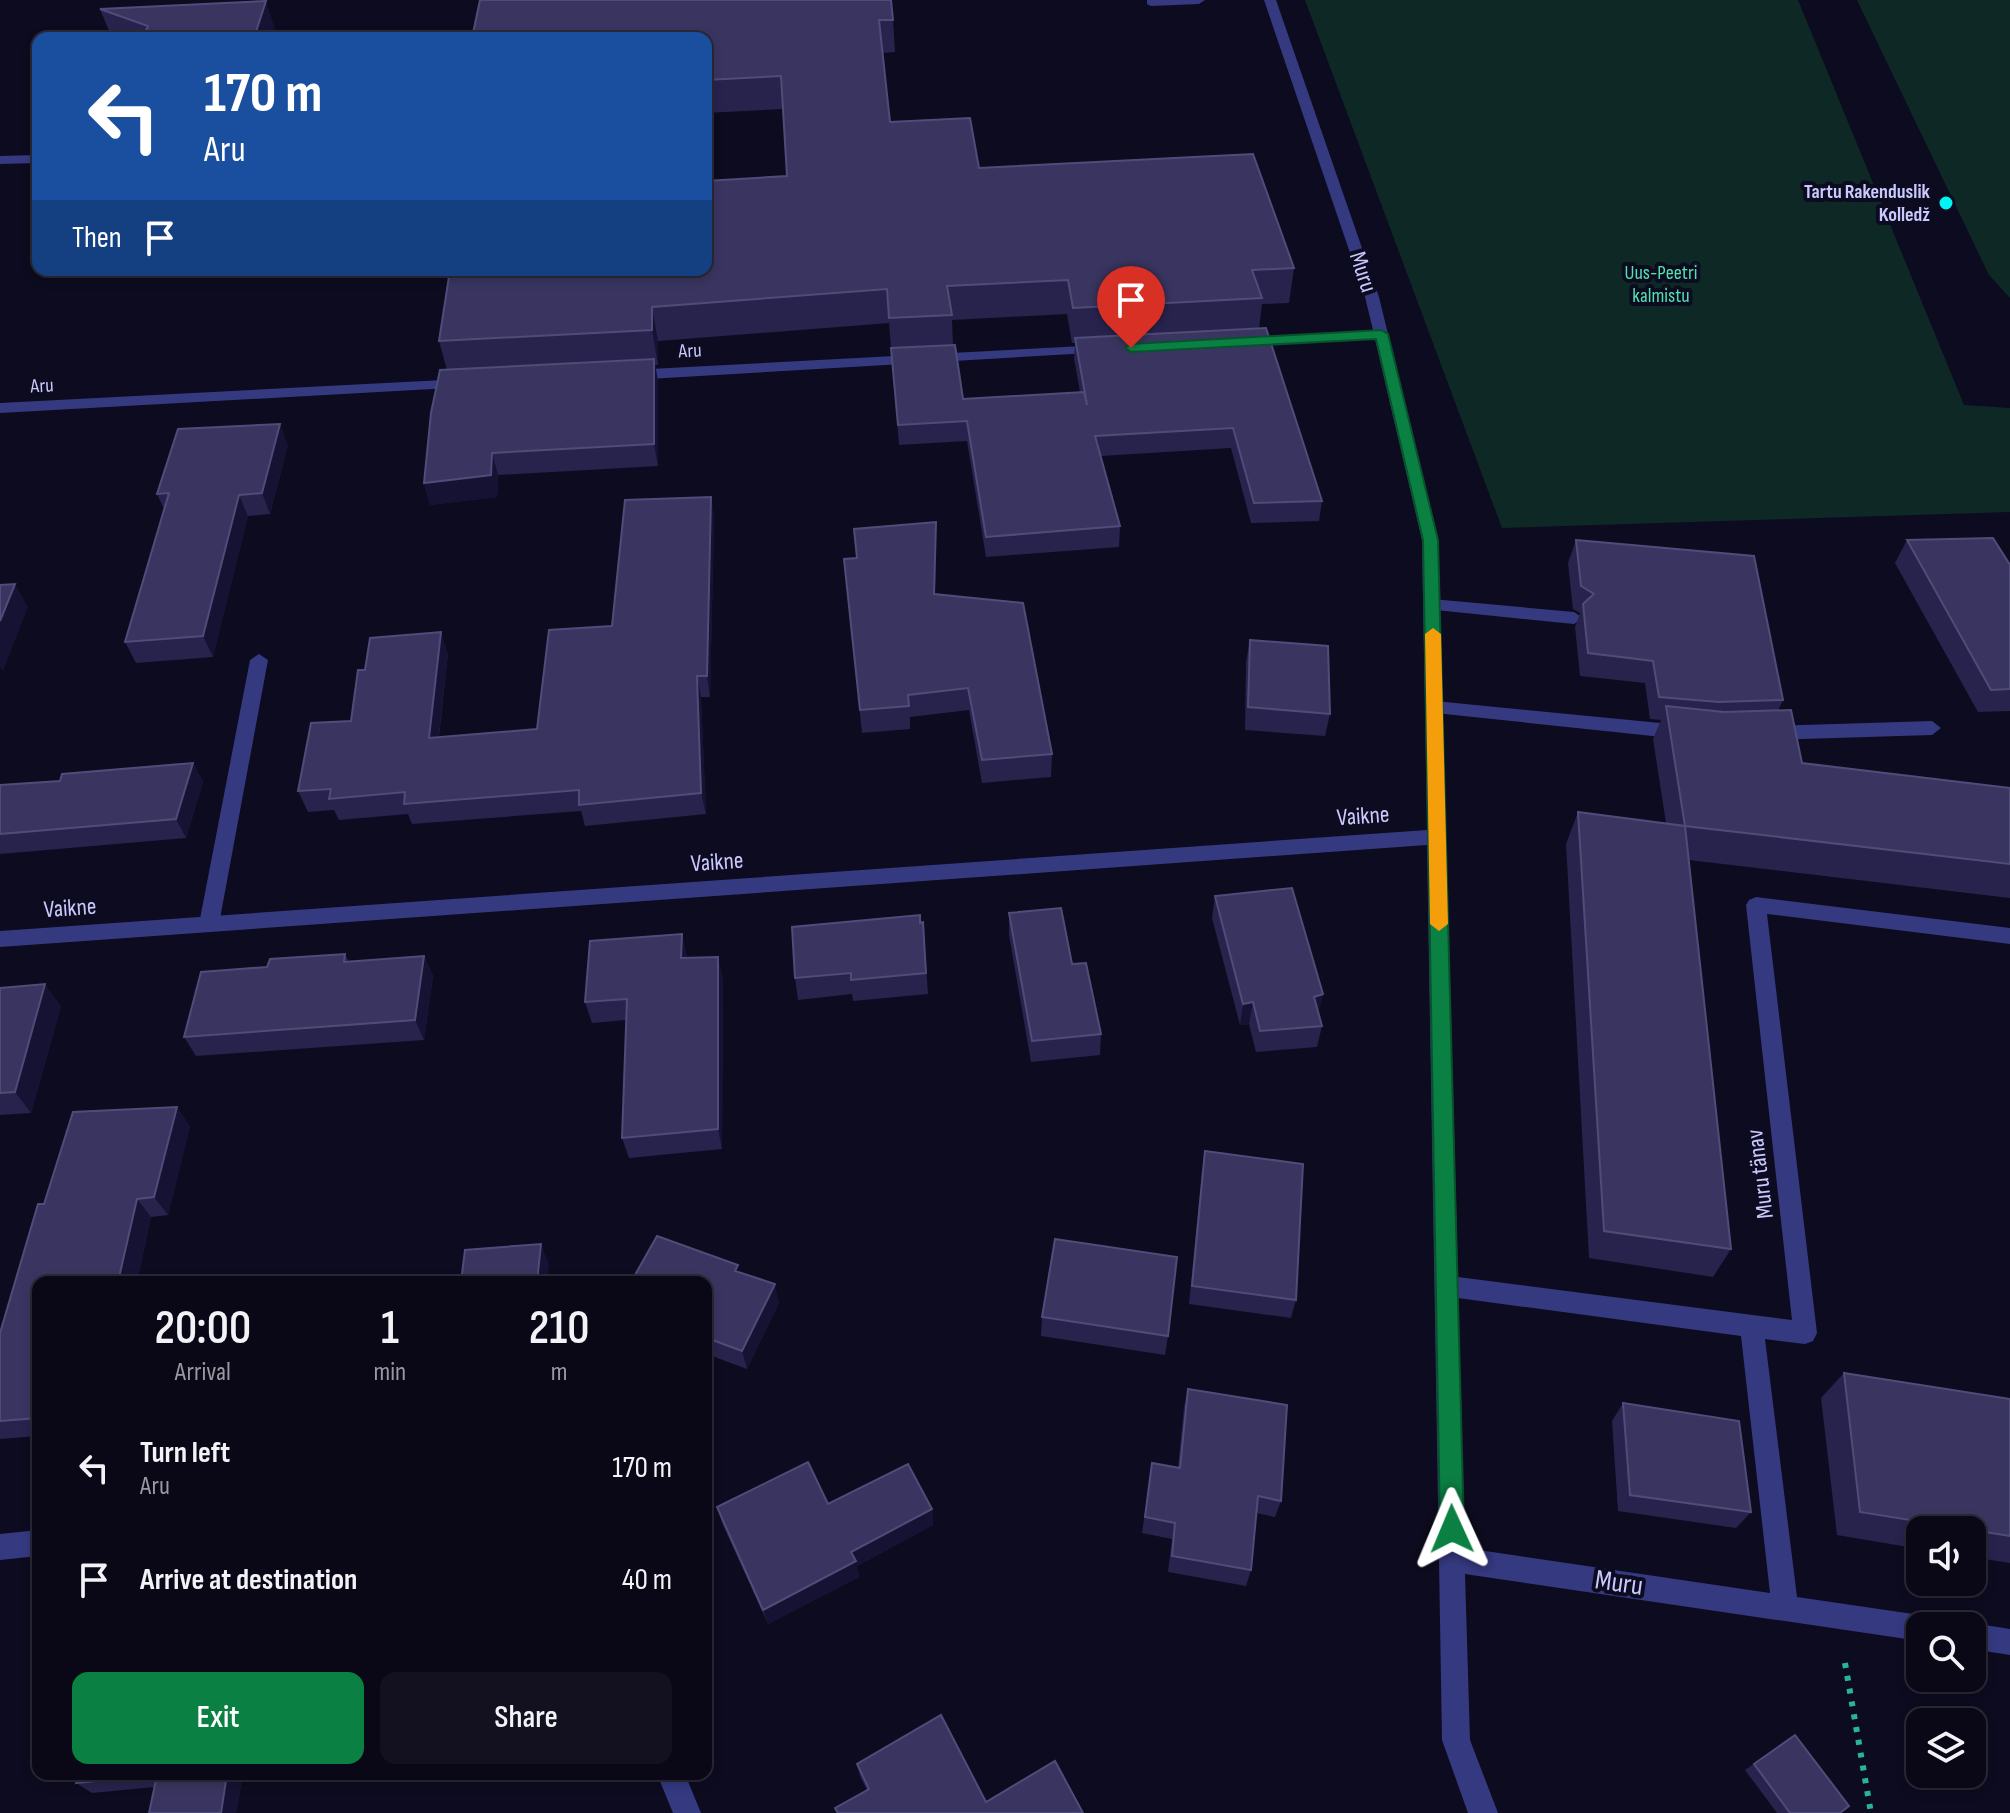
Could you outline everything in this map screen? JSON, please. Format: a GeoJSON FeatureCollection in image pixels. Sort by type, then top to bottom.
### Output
{"type":"FeatureCollection","features":[{"type":"Feature","properties":{"kind":"street"},"geometry":{"type":"LineString","coordinates":[[1151,2],[1199,0]]}},
{"type":"Feature","properties":{"kind":"street","name":"Muru"},"geometry":{"type":"LineString","coordinates":[[1270,0],[1372,297],[1430,540],[1456,1740],[1475,1810]]}},
{"type":"Feature","properties":{"kind":"street"},"geometry":{"type":"LineString","coordinates":[[0,160],[32,159]]}},
{"type":"Feature","properties":{"kind":"street"},"geometry":{"type":"LineString","coordinates":[[1224,343],[1381,334]]}},
{"type":"Feature","properties":{"kind":"street","name":"Aru"},"geometry":{"type":"LineString","coordinates":[[620,375],[1113,349]]}},
{"type":"Feature","properties":{"kind":"street","name":"Aru"},"geometry":{"type":"LineString","coordinates":[[0,408],[477,383]]}},
{"type":"Feature","properties":{"kind":"street"},"geometry":{"type":"LineString","coordinates":[[1432,605],[1574,618]]}},
{"type":"Feature","properties":{"kind":"street"},"geometry":{"type":"LineString","coordinates":[[209,924],[259,660]]}},
{"type":"Feature","properties":{"kind":"street"},"geometry":{"type":"LineString","coordinates":[[1435,707],[1694,734]]}},
{"type":"Feature","properties":{"kind":"street"},"geometry":{"type":"LineString","coordinates":[[1757,734],[1932,728]]}},
{"type":"Feature","properties":{"kind":"street","name":"Vaikne"},"geometry":{"type":"LineString","coordinates":[[0,939],[1437,837]]}},
{"type":"Feature","properties":{"kind":"street","name":"Muru tänav"},"geometry":{"type":"LineString","coordinates":[[1447,1286],[1805,1333],[1756,905],[2010,936]]}},
{"type":"Feature","properties":{"kind":"street"},"geometry":{"type":"LineString","coordinates":[[1752,1326],[1785,1608]]}},
{"type":"Feature","properties":{"kind":"street"},"geometry":{"type":"LineString","coordinates":[[0,1547],[32,1544]]}},
{"type":"Feature","properties":{"kind":"street","name":"Muru"},"geometry":{"type":"LineString","coordinates":[[1453,1559],[1906,1626]]}},
{"type":"Feature","properties":{"kind":"street"},"geometry":{"type":"LineString","coordinates":[[1986,1638],[2010,1642]]}},
{"type":"Feature","properties":{"kind":"street"},"geometry":{"type":"LineString","coordinates":[[673,1780],[687,1813]]}},
{"type":"Feature","properties":{"kind":"path"},"geometry":{"type":"LineString","coordinates":[[1836,1615],[1871,1813]]}},
{"type":"Feature","properties":{"kind":"green space","name":"Uus-Peetri kalmistu"},"geometry":{"type":"Polygon","coordinates":[[[1305,0],[1798,0],[1964,405],[2010,408],[2010,512],[1502,528],[1305,0]]]}},
{"type":"Feature","properties":{"kind":"green space"},"geometry":{"type":"Polygon","coordinates":[[[1857,0],[2010,0],[2010,298],[1989,275],[1857,0]]]}},
{"type":"Feature","properties":{"kind":"building"},"geometry":{"type":"Polygon","coordinates":[[[480,0],[891,0],[893,20],[879,20],[890,122],[970,118],[979,168],[1253,154],[1294,268],[1252,270],[1262,298],[1073,308],[1068,280],[947,286],[952,315],[889,318],[887,289],[652,307],[652,330],[439,341],[449,276],[712,276],[712,181],[787,176],[781,76],[712,80],[712,32],[473,32],[480,0]]]}},
{"type":"Feature","properties":{"kind":"building"},"geometry":{"type":"Polygon","coordinates":[[[266,1],[256,32],[146,32],[148,26],[100,9],[266,1]]]}},
{"type":"Feature","properties":{"kind":"building"},"geometry":{"type":"Polygon","coordinates":[[[1266,328],[1322,501],[1254,503],[1233,428],[1095,436],[1120,526],[986,537],[967,421],[898,425],[891,348],[955,345],[963,399],[1084,392],[1087,405],[1075,338],[1266,328]]]}},
{"type":"Feature","properties":{"kind":"building"},"geometry":{"type":"Polygon","coordinates":[[[654,359],[654,444],[492,453],[491,475],[424,483],[431,413],[440,370],[654,359]]]}},
{"type":"Feature","properties":{"kind":"building"},"geometry":{"type":"Polygon","coordinates":[[[280,424],[262,493],[239,495],[203,636],[125,642],[169,493],[157,494],[178,429],[280,424]]]}},
{"type":"Feature","properties":{"kind":"building"},"geometry":{"type":"Polygon","coordinates":[[[711,497],[707,676],[697,676],[701,793],[579,805],[579,790],[404,804],[405,792],[329,799],[331,789],[298,791],[311,723],[351,721],[358,670],[365,670],[370,638],[441,632],[429,738],[537,729],[549,630],[612,626],[625,500],[711,497]]]}},
{"type":"Feature","properties":{"kind":"building"},"geometry":{"type":"Polygon","coordinates":[[[936,522],[934,594],[1023,603],[1052,754],[982,760],[968,688],[908,695],[909,706],[860,710],[844,559],[857,558],[854,529],[936,522]]]}},
{"type":"Feature","properties":{"kind":"building"},"geometry":{"type":"Polygon","coordinates":[[[1993,538],[2010,565],[2010,689],[1991,690],[1907,540],[1993,538]]]}},
{"type":"Feature","properties":{"kind":"building"},"geometry":{"type":"Polygon","coordinates":[[[1576,540],[1754,556],[1783,700],[1719,702],[1659,697],[1653,661],[1588,653],[1583,604],[1594,594],[1581,586],[1576,540]]]}},
{"type":"Feature","properties":{"kind":"building"},"geometry":{"type":"Polygon","coordinates":[[[15,584],[0,621],[0,585],[15,584]]]}},
{"type":"Feature","properties":{"kind":"building"},"geometry":{"type":"Polygon","coordinates":[[[1250,640],[1328,646],[1330,714],[1248,707],[1250,640]]]}},
{"type":"Feature","properties":{"kind":"building"},"geometry":{"type":"Polygon","coordinates":[[[1666,706],[1724,712],[1791,710],[1802,763],[2010,788],[2010,864],[1685,826],[1666,706]]]}},
{"type":"Feature","properties":{"kind":"building"},"geometry":{"type":"Polygon","coordinates":[[[193,763],[176,819],[0,834],[0,785],[60,781],[62,774],[193,763]]]}},
{"type":"Feature","properties":{"kind":"building"},"geometry":{"type":"Polygon","coordinates":[[[1578,812],[1685,826],[1731,1249],[1604,1231],[1578,812]]]}},
{"type":"Feature","properties":{"kind":"building"},"geometry":{"type":"Polygon","coordinates":[[[1292,888],[1323,994],[1314,997],[1322,1026],[1260,1031],[1253,1002],[1243,1004],[1215,896],[1292,888]]]}},
{"type":"Feature","properties":{"kind":"building"},"geometry":{"type":"Polygon","coordinates":[[[1061,908],[1072,964],[1086,963],[1101,1034],[1032,1041],[1009,913],[1061,908]]]}},
{"type":"Feature","properties":{"kind":"building"},"geometry":{"type":"Polygon","coordinates":[[[920,915],[926,973],[851,980],[851,973],[795,978],[792,927],[920,915]]]}},
{"type":"Feature","properties":{"kind":"building"},"geometry":{"type":"Polygon","coordinates":[[[682,934],[681,958],[718,957],[718,1129],[622,1138],[627,999],[585,1002],[590,941],[682,934]]]}},
{"type":"Feature","properties":{"kind":"building"},"geometry":{"type":"Polygon","coordinates":[[[345,954],[344,962],[424,956],[415,1020],[184,1037],[201,972],[267,967],[270,959],[345,954]]]}},
{"type":"Feature","properties":{"kind":"building"},"geometry":{"type":"Polygon","coordinates":[[[45,984],[15,1092],[0,1093],[0,988],[45,984]]]}},
{"type":"Feature","properties":{"kind":"building"},"geometry":{"type":"Polygon","coordinates":[[[177,1107],[154,1197],[137,1199],[119,1276],[32,1276],[32,1418],[0,1421],[0,1333],[38,1204],[44,1204],[73,1112],[177,1107]]]}},
{"type":"Feature","properties":{"kind":"building"},"geometry":{"type":"Polygon","coordinates":[[[1205,1151],[1303,1164],[1296,1300],[1192,1286],[1205,1151]]]}},
{"type":"Feature","properties":{"kind":"building"},"geometry":{"type":"Polygon","coordinates":[[[657,1236],[738,1265],[735,1271],[775,1284],[742,1351],[712,1340],[712,1276],[634,1276],[657,1236]]]}},
{"type":"Feature","properties":{"kind":"building"},"geometry":{"type":"Polygon","coordinates":[[[1055,1239],[1177,1257],[1168,1336],[1042,1317],[1055,1239]]]}},
{"type":"Feature","properties":{"kind":"building"},"geometry":{"type":"Polygon","coordinates":[[[541,1244],[538,1276],[462,1276],[465,1250],[541,1244]]]}},
{"type":"Feature","properties":{"kind":"building"},"geometry":{"type":"Polygon","coordinates":[[[1844,1373],[2010,1399],[2010,1536],[1986,1532],[1986,1516],[1906,1516],[1906,1519],[1860,1512],[1844,1373]]]}},
{"type":"Feature","properties":{"kind":"building"},"geometry":{"type":"Polygon","coordinates":[[[1188,1389],[1287,1405],[1281,1501],[1258,1496],[1251,1570],[1172,1556],[1175,1523],[1145,1517],[1152,1463],[1180,1468],[1188,1389]]]}},
{"type":"Feature","properties":{"kind":"building"},"geometry":{"type":"Polygon","coordinates":[[[1623,1403],[1739,1421],[1751,1512],[1630,1495],[1623,1403]]]}},
{"type":"Feature","properties":{"kind":"building"},"geometry":{"type":"Polygon","coordinates":[[[808,1462],[828,1504],[908,1464],[932,1509],[851,1552],[856,1561],[763,1610],[717,1507],[808,1462]]]}},
{"type":"Feature","properties":{"kind":"building"},"geometry":{"type":"Polygon","coordinates":[[[941,1715],[986,1802],[1055,1761],[1083,1813],[838,1813],[835,1808],[869,1789],[857,1764],[941,1715]]]}},
{"type":"Feature","properties":{"kind":"building"},"geometry":{"type":"Polygon","coordinates":[[[1795,1735],[1849,1806],[1840,1813],[1790,1813],[1754,1764],[1795,1735]]]}},
{"type":"Feature","properties":{"kind":"building"},"geometry":{"type":"Polygon","coordinates":[[[77,1780],[106,1780],[76,1783],[77,1780]]]}},
{"type":"Feature","properties":{"kind":"building"},"geometry":{"type":"Polygon","coordinates":[[[156,1780],[226,1780],[221,1813],[149,1813],[156,1780]]]}},
{"type":"Feature","properties":{"kind":"slow traffic"},"geometry":{"type":"LineString","coordinates":[[1433,634],[1439,924]]}},
{"type":"Feature","properties":{"kind":"place","name":"Tartu Rakenduslik Kolledž"},"geometry":{"type":"Point","coordinates":[1946,203]}},
{"type":"Feature","properties":{"kind":"route"},"geometry":{"type":"LineString","coordinates":[[1131,348],[1381,334],[1430,540],[1452,1529]]}}]}
